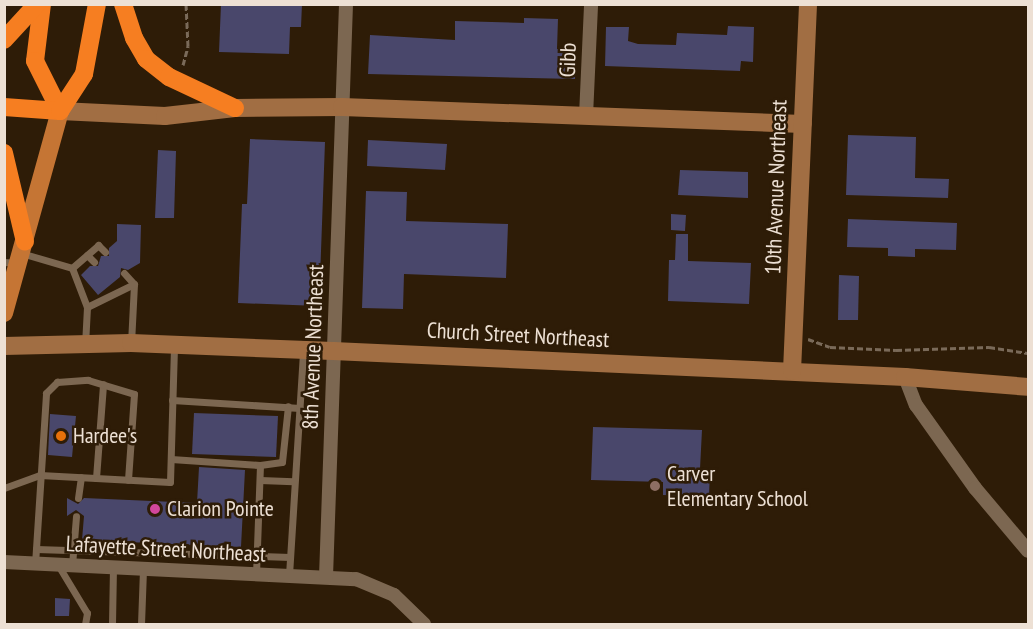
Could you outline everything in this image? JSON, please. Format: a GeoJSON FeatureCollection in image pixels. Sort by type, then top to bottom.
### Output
{"type":"FeatureCollection","features":[{"type":"Feature","properties":{"kind":"highway"},"geometry":{"type":"LineString","coordinates":[[4,40],[37,4]]}},
{"type":"Feature","properties":{"kind":"highway"},"geometry":{"type":"LineString","coordinates":[[42,4],[35,61],[60,111]]}},
{"type":"Feature","properties":{"kind":"highway"},"geometry":{"type":"LineString","coordinates":[[60,111],[84,74],[97,4]]}},
{"type":"Feature","properties":{"kind":"highway"},"geometry":{"type":"LineString","coordinates":[[123,4],[134,38],[147,59],[178,81],[235,108]]}},
{"type":"Feature","properties":{"kind":"highway"},"geometry":{"type":"LineString","coordinates":[[4,107],[60,111]]}},
{"type":"Feature","properties":{"kind":"highway"},"geometry":{"type":"LineString","coordinates":[[4,153],[17,255]]}},
{"type":"Feature","properties":{"kind":"main road"},"geometry":{"type":"LineString","coordinates":[[4,313],[17,255],[60,111]]}},
{"type":"Feature","properties":{"kind":"street","name":"8th Avenue Northeast"},"geometry":{"type":"LineString","coordinates":[[326,577],[346,4]]}},
{"type":"Feature","properties":{"kind":"street","name":"Gibb"},"geometry":{"type":"LineString","coordinates":[[586,116],[591,4]]}},
{"type":"Feature","properties":{"kind":"street","name":"10th Avenue Northeast"},"geometry":{"type":"LineString","coordinates":[[792,371],[808,4]]}},
{"type":"Feature","properties":{"kind":"street"},"geometry":{"type":"LineString","coordinates":[[60,111],[165,116],[235,108],[342,107],[803,124]]}},
{"type":"Feature","properties":{"kind":"street","name":"Church Street Northeast"},"geometry":{"type":"LineString","coordinates":[[4,346],[85,342],[333,351],[905,376],[1029,387]]}},
{"type":"Feature","properties":{"kind":"street"},"geometry":{"type":"LineString","coordinates":[[905,376],[916,405],[975,488],[1029,551]]}},
{"type":"Feature","properties":{"kind":"street","name":"Lafayette Street Northeast"},"geometry":{"type":"LineString","coordinates":[[4,562],[326,577]]}},
{"type":"Feature","properties":{"kind":"street"},"geometry":{"type":"LineString","coordinates":[[326,577],[356,579],[383,588],[404,603],[422,624]]}},
{"type":"Feature","properties":{"kind":"lane"},"geometry":{"type":"LineString","coordinates":[[72,268],[98,244],[105,252]]}},
{"type":"Feature","properties":{"kind":"lane"},"geometry":{"type":"LineString","coordinates":[[17,255],[72,268]]}},
{"type":"Feature","properties":{"kind":"lane"},"geometry":{"type":"LineString","coordinates":[[87,255],[94,262]]}},
{"type":"Feature","properties":{"kind":"lane"},"geometry":{"type":"LineString","coordinates":[[72,268],[87,307],[85,342]]}},
{"type":"Feature","properties":{"kind":"lane"},"geometry":{"type":"LineString","coordinates":[[124,273],[134,284],[131,343]]}},
{"type":"Feature","properties":{"kind":"lane"},"geometry":{"type":"LineString","coordinates":[[114,284],[120,291]]}},
{"type":"Feature","properties":{"kind":"lane"},"geometry":{"type":"LineString","coordinates":[[87,307],[134,284]]}},
{"type":"Feature","properties":{"kind":"lane"},"geometry":{"type":"LineString","coordinates":[[4,488],[40,475],[170,482],[174,346]]}},
{"type":"Feature","properties":{"kind":"lane"},"geometry":{"type":"LineString","coordinates":[[289,575],[293,480],[303,350]]}},
{"type":"Feature","properties":{"kind":"lane"},"geometry":{"type":"LineString","coordinates":[[35,564],[46,393],[57,382],[78,380],[103,384],[134,394],[128,480]]}},
{"type":"Feature","properties":{"kind":"lane"},"geometry":{"type":"LineString","coordinates":[[96,478],[103,384]]}},
{"type":"Feature","properties":{"kind":"lane"},"geometry":{"type":"LineString","coordinates":[[172,400],[300,408]]}},
{"type":"Feature","properties":{"kind":"lane"},"geometry":{"type":"LineString","coordinates":[[171,459],[260,465],[282,462],[288,406]]}},
{"type":"Feature","properties":{"kind":"lane"},"geometry":{"type":"LineString","coordinates":[[256,574],[260,465]]}},
{"type":"Feature","properties":{"kind":"lane"},"geometry":{"type":"LineString","coordinates":[[78,498],[81,477]]}},
{"type":"Feature","properties":{"kind":"lane"},"geometry":{"type":"LineString","coordinates":[[260,480],[293,480]]}},
{"type":"Feature","properties":{"kind":"lane"},"geometry":{"type":"LineString","coordinates":[[76,516],[74,550],[65,565],[87,614],[85,624]]}},
{"type":"Feature","properties":{"kind":"lane"},"geometry":{"type":"LineString","coordinates":[[36,549],[290,558]]}},
{"type":"Feature","properties":{"kind":"lane"},"geometry":{"type":"LineString","coordinates":[[112,624],[113,567]]}},
{"type":"Feature","properties":{"kind":"lane"},"geometry":{"type":"LineString","coordinates":[[141,624],[143,568]]}},
{"type":"Feature","properties":{"kind":"path"},"geometry":{"type":"LineString","coordinates":[[178,81],[188,46],[186,4]]}},
{"type":"Feature","properties":{"kind":"path"},"geometry":{"type":"LineString","coordinates":[[794,339],[812,339],[830,347],[896,350],[989,346],[1029,353]]}},
{"type":"Feature","properties":{"kind":"building"},"geometry":{"type":"Polygon","coordinates":[[[221,4],[302,4],[301,27],[290,27],[289,54],[219,52],[221,4]]]}},
{"type":"Feature","properties":{"kind":"building"},"geometry":{"type":"Polygon","coordinates":[[[524,18],[558,19],[557,49],[576,49],[575,79],[368,74],[370,35],[455,40],[455,21],[524,23],[524,18]]]}},
{"type":"Feature","properties":{"kind":"building"},"geometry":{"type":"Polygon","coordinates":[[[728,26],[754,27],[753,62],[741,61],[740,71],[605,66],[606,27],[629,27],[628,41],[638,44],[676,45],[677,33],[727,35],[728,26]]]}},
{"type":"Feature","properties":{"kind":"building"},"geometry":{"type":"Polygon","coordinates":[[[848,135],[916,137],[915,178],[949,179],[948,198],[846,195],[848,135]]]}},
{"type":"Feature","properties":{"kind":"building"},"geometry":{"type":"Polygon","coordinates":[[[250,139],[325,142],[319,306],[238,303],[242,204],[247,204],[250,139]]]}},
{"type":"Feature","properties":{"kind":"building"},"geometry":{"type":"Polygon","coordinates":[[[368,140],[447,144],[445,170],[367,166],[368,140]]]}},
{"type":"Feature","properties":{"kind":"building"},"geometry":{"type":"Polygon","coordinates":[[[158,150],[176,151],[174,218],[155,218],[158,150]]]}},
{"type":"Feature","properties":{"kind":"building"},"geometry":{"type":"Polygon","coordinates":[[[680,170],[748,172],[748,198],[678,195],[680,170]]]}},
{"type":"Feature","properties":{"kind":"building"},"geometry":{"type":"Polygon","coordinates":[[[366,191],[407,192],[406,221],[508,224],[506,278],[404,274],[403,309],[362,308],[366,191]]]}},
{"type":"Feature","properties":{"kind":"building"},"geometry":{"type":"Polygon","coordinates":[[[671,214],[686,215],[685,231],[671,230],[671,214]]]}},
{"type":"Feature","properties":{"kind":"building"},"geometry":{"type":"Polygon","coordinates":[[[848,219],[957,223],[956,250],[915,249],[915,257],[888,256],[888,248],[847,247],[848,219]]]}},
{"type":"Feature","properties":{"kind":"building"},"geometry":{"type":"Polygon","coordinates":[[[117,224],[141,225],[140,263],[128,270],[121,268],[120,277],[98,295],[81,275],[90,266],[98,266],[101,256],[109,256],[109,248],[117,241],[117,224]]]}},
{"type":"Feature","properties":{"kind":"building"},"geometry":{"type":"Polygon","coordinates":[[[676,234],[688,234],[688,261],[751,263],[749,304],[668,301],[669,260],[675,260],[676,234]]]}},
{"type":"Feature","properties":{"kind":"building"},"geometry":{"type":"Polygon","coordinates":[[[839,275],[859,276],[858,320],[838,320],[839,275]]]}},
{"type":"Feature","properties":{"kind":"building"},"geometry":{"type":"Polygon","coordinates":[[[194,413],[278,416],[276,457],[192,454],[194,413]]]}},
{"type":"Feature","properties":{"kind":"building","name":"Hardee's"},"geometry":{"type":"Polygon","coordinates":[[[50,414],[76,416],[72,457],[48,455],[50,414]]]}},
{"type":"Feature","properties":{"kind":"building"},"geometry":{"type":"Polygon","coordinates":[[[593,427],[702,430],[700,469],[710,469],[709,497],[663,495],[663,482],[591,480],[593,427]]]}},
{"type":"Feature","properties":{"kind":"building","name":"Clarion Pointe"},"geometry":{"type":"Polygon","coordinates":[[[199,467],[245,470],[241,547],[82,540],[84,516],[76,510],[67,516],[67,498],[78,504],[84,498],[197,503],[199,467]]]}},
{"type":"Feature","properties":{"kind":"building"},"geometry":{"type":"Polygon","coordinates":[[[55,598],[70,599],[69,616],[55,616],[55,598]]]}},
{"type":"Feature","properties":{"kind":"place","name":"Hardee's"},"geometry":{"type":"Point","coordinates":[61,436]}},
{"type":"Feature","properties":{"kind":"place","name":"Carver Elementary School"},"geometry":{"type":"Point","coordinates":[655,486]}},
{"type":"Feature","properties":{"kind":"place","name":"Clarion Pointe"},"geometry":{"type":"Point","coordinates":[155,509]}}]}
